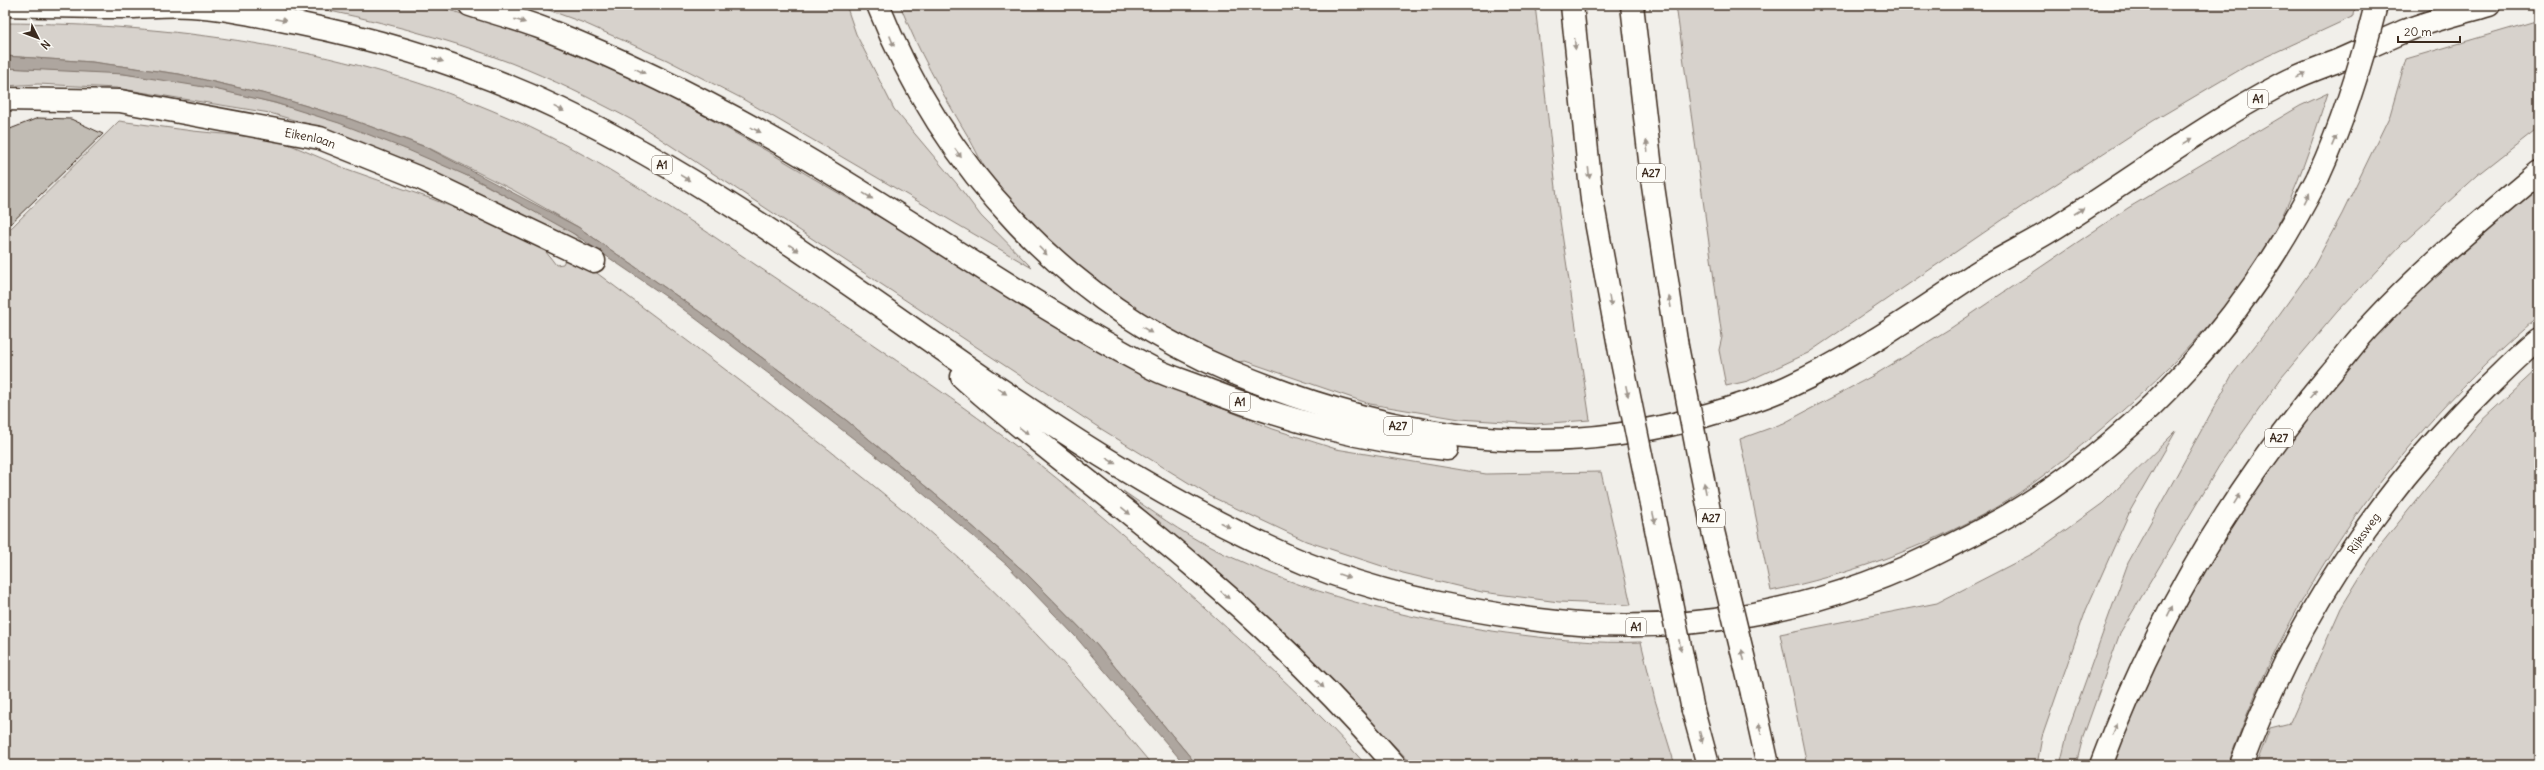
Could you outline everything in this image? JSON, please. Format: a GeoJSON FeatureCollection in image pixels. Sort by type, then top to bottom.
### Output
{"type":"FeatureCollection","features":[{"type":"Feature","properties":{"kind":"main road","name":"A1"},"geometry":{"type":"LineString","coordinates":[[470,5],[550,31],[624,62],[700,100],[782,144],[1066,319],[1157,370],[1238,401],[1306,423],[1381,442],[1512,453],[1572,450],[1668,440],[1712,427],[1801,393],[1865,358],[1958,302],[2047,233],[2162,157],[2285,82],[2411,29],[2489,5]]}},
{"type":"Feature","properties":{"kind":"main road","name":"A27"},"geometry":{"type":"LineString","coordinates":[[878,5],[896,52],[919,93],[977,179],[1009,217],[1049,256],[1094,292],[1147,330],[1197,357],[1280,392],[1355,416],[1428,432],[1521,442],[1594,439],[1664,427],[1730,409],[1787,388],[1844,357],[1913,316],[1981,270],[2047,233]]}},
{"type":"Feature","properties":{"kind":"main road"},"geometry":{"type":"LineString","coordinates":[[1572,5],[1592,200],[1620,352],[1693,710],[1708,765]]}},
{"type":"Feature","properties":{"kind":"main road","name":"A27"},"geometry":{"type":"LineString","coordinates":[[1632,5],[1654,194],[1676,341],[1713,531],[1768,765]]}},
{"type":"Feature","properties":{"kind":"main road","name":"A1"},"geometry":{"type":"LineString","coordinates":[[5,6],[189,6],[264,16],[334,30],[402,48],[445,63],[554,106],[604,131],[768,230],[900,322],[1071,437],[1136,476],[1250,538],[1314,566],[1386,591],[1512,617],[1574,624],[1630,627],[1706,621],[1797,605],[1866,584],[1926,559],[2001,519],[2059,482],[2126,429],[2192,365],[2264,272],[2296,220],[2318,177],[2347,110],[2376,5]]}},
{"type":"Feature","properties":{"kind":"main road","name":"Eikenlaan"},"geometry":{"type":"LineString","coordinates":[[5,98],[120,101],[320,138],[422,179],[594,261]]}},
{"type":"Feature","properties":{"kind":"main road","name":"A27"},"geometry":{"type":"LineString","coordinates":[[2101,765],[2138,676],[2173,604],[2250,479],[2297,414],[2372,324],[2458,240],[2539,172]]}},
{"type":"Feature","properties":{"kind":"main road","name":"A1"},"geometry":{"type":"LineString","coordinates":[[900,322],[1005,416],[1199,571],[1321,685],[1395,765]]}},
{"type":"Feature","properties":{"kind":"main road","name":"Rijksweg"},"geometry":{"type":"LineString","coordinates":[[2241,765],[2290,654],[2326,589],[2389,495],[2450,424],[2539,339]]}},
{"type":"Feature","properties":{"kind":"shaded area"},"geometry":{"type":"Polygon","coordinates":[[[301,5],[432,5],[537,36],[658,90],[767,151],[925,244],[1094,349],[1160,383],[1273,429],[1336,449],[1486,474],[1601,472],[1631,605],[1559,602],[1482,592],[1403,573],[1306,541],[1210,496],[1098,427],[632,120],[587,97],[511,63],[433,37],[354,16],[301,5]]]}},
{"type":"Feature","properties":{"kind":"shaded area"},"geometry":{"type":"Polygon","coordinates":[[[535,5],[846,5],[856,34],[894,109],[957,184],[981,216],[1032,268],[741,98],[667,60],[584,23],[535,5]]]}},
{"type":"Feature","properties":{"kind":"shaded area"},"geometry":{"type":"Polygon","coordinates":[[[900,5],[1535,5],[1559,214],[1590,420],[1536,424],[1460,419],[1370,404],[1245,361],[1236,362],[1226,360],[1197,347],[1122,301],[1098,284],[1054,247],[1013,206],[983,165],[970,139],[930,70],[900,5]]]}},
{"type":"Feature","properties":{"kind":"shaded area"},"geometry":{"type":"Polygon","coordinates":[[[1676,5],[2355,5],[2354,16],[2248,65],[2153,121],[2033,199],[1808,353],[1748,381],[1726,386],[1719,350],[1722,337],[1676,5]]]}},
{"type":"Feature","properties":{"kind":"shaded area"},"geometry":{"type":"Polygon","coordinates":[[[2539,20],[2539,127],[2478,175],[2403,243],[2337,312],[2282,377],[2219,466],[2120,633],[2083,737],[2076,765],[2060,765],[2069,727],[2128,563],[2232,375],[2276,319],[2314,266],[2342,214],[2390,115],[2406,59],[2539,20]]]}},
{"type":"Feature","properties":{"kind":"shaded area"},"geometry":{"type":"Polygon","coordinates":[[[5,23],[67,24],[191,34],[252,43],[313,55],[374,70],[433,88],[491,110],[530,127],[569,147],[644,190],[716,238],[923,379],[1030,457],[1107,521],[1247,647],[1308,704],[1366,765],[1197,765],[1095,643],[1027,574],[954,510],[846,420],[710,319],[578,227],[513,190],[429,148],[350,119],[270,95],[179,74],[92,62],[5,56],[5,23]]]}},
{"type":"Feature","properties":{"kind":"shaded area"},"geometry":{"type":"Polygon","coordinates":[[[5,56],[92,62],[179,74],[270,95],[350,119],[428,148],[578,227],[710,319],[846,420],[954,510],[1027,574],[1095,643],[1197,765],[1185,765],[1075,636],[1007,565],[907,480],[797,395],[671,300],[574,234],[479,181],[408,150],[339,123],[275,103],[210,88],[124,74],[5,68],[5,56]]]}},
{"type":"Feature","properties":{"kind":"shaded area"},"geometry":{"type":"Polygon","coordinates":[[[5,68],[125,74],[174,81],[223,90],[319,116],[413,150],[458,171],[566,228],[579,238],[592,255],[342,134],[270,113],[116,88],[38,84],[5,86],[5,68]]]}},
{"type":"Feature","properties":{"kind":"shaded area"},"geometry":{"type":"Polygon","coordinates":[[[2328,93],[2304,164],[2283,215],[2256,261],[2216,316],[2193,342],[2120,413],[2070,455],[2033,483],[2007,501],[1967,523],[1885,559],[1828,577],[1771,591],[1740,439],[1784,423],[1876,374],[1951,328],[2128,208],[2300,106],[2328,93]]]}},
{"type":"Feature","properties":{"kind":"shaded area"},"geometry":{"type":"Polygon","coordinates":[[[119,121],[193,131],[264,138],[286,143],[347,169],[432,199],[510,230],[543,248],[556,265],[563,264],[566,258],[582,262],[787,417],[940,541],[1036,633],[1095,698],[1152,765],[5,765],[5,234],[119,121]]]}},
{"type":"Feature","properties":{"kind":"shaded area"},"geometry":{"type":"Polygon","coordinates":[[[2539,178],[2539,316],[2487,363],[2439,413],[2394,465],[2353,520],[2316,577],[2283,637],[2253,700],[2228,765],[2108,765],[2144,683],[2219,546],[2258,482],[2370,333],[2539,178]]]}},
{"type":"Feature","properties":{"kind":"shaded area"},"geometry":{"type":"Polygon","coordinates":[[[2539,367],[2539,765],[2256,765],[2270,728],[2290,723],[2341,608],[2378,548],[2479,423],[2539,367]]]}},
{"type":"Feature","properties":{"kind":"shaded area"},"geometry":{"type":"Polygon","coordinates":[[[2176,431],[2130,511],[2086,610],[2042,737],[2037,765],[1807,765],[1780,634],[1937,603],[2034,553],[2103,503],[2176,431]]]}},
{"type":"Feature","properties":{"kind":"shaded area"},"geometry":{"type":"Polygon","coordinates":[[[1123,491],[1155,514],[1212,548],[1282,578],[1355,602],[1430,620],[1506,633],[1574,640],[1641,642],[1655,700],[1675,765],[1413,765],[1331,680],[1123,491]]]}},
{"type":"Feature","properties":{"kind":"building"},"geometry":{"type":"Polygon","coordinates":[[[38,118],[71,119],[103,134],[5,229],[5,131],[38,118]]]}}]}
